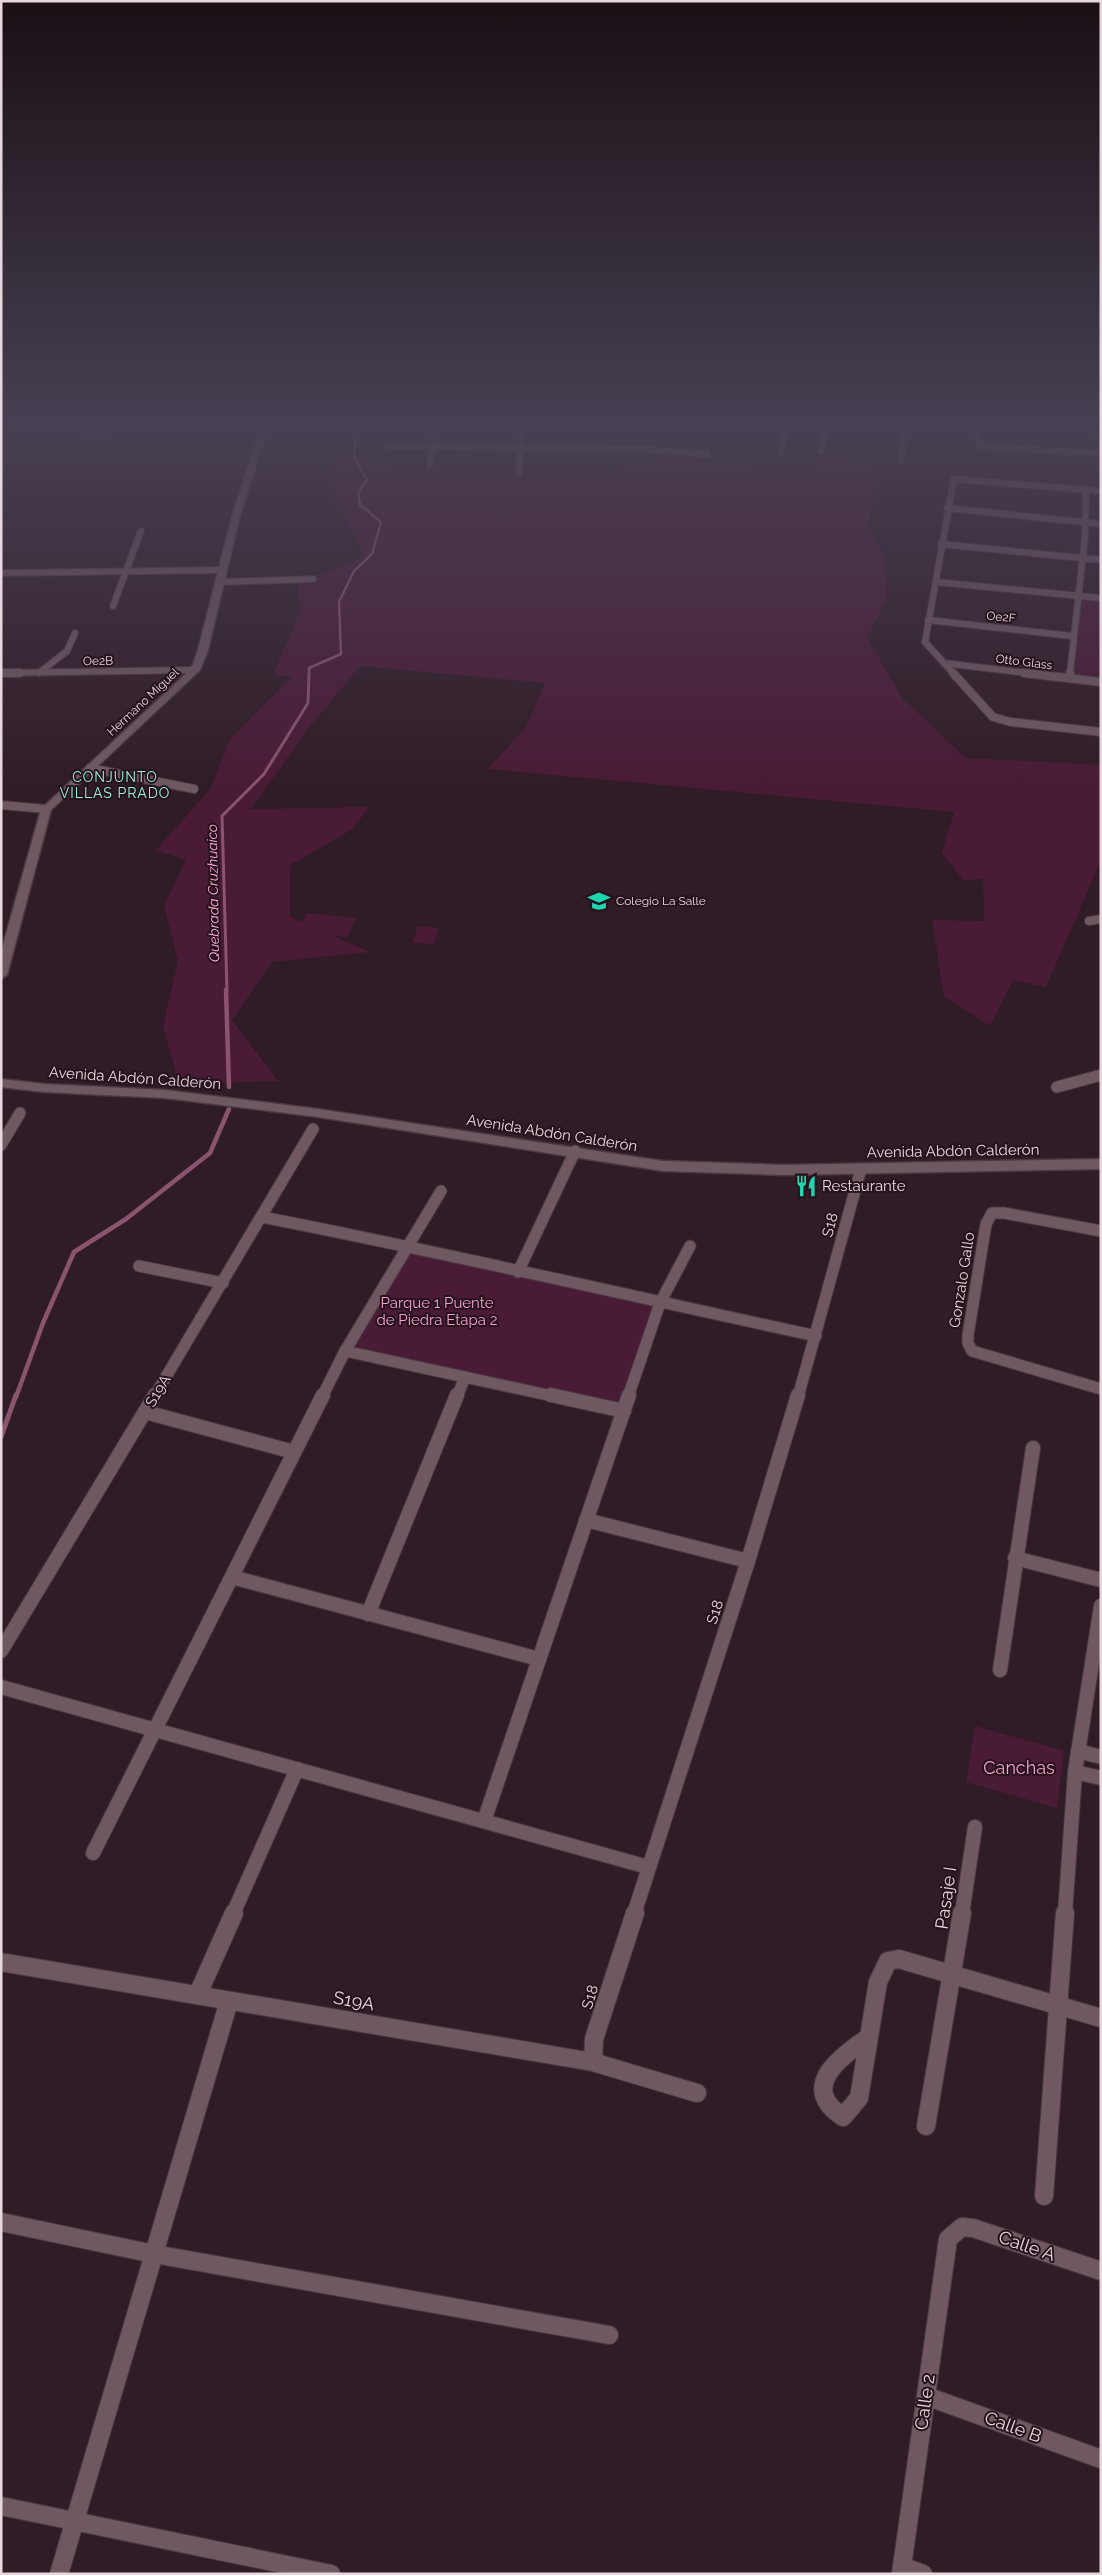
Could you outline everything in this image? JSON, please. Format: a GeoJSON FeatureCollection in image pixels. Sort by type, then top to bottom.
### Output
{"type":"FeatureCollection","features":[{"type":"Feature","properties":{"kind":"street"},"geometry":{"type":"LineString","coordinates":[[113,606],[135,545]]}},
{"type":"Feature","properties":{"kind":"street","name":"Hermano Miguel"},"geometry":{"type":"LineString","coordinates":[[46,809],[195,670],[230,545]]}},
{"type":"Feature","properties":{"kind":"street"},"geometry":{"type":"LineString","coordinates":[[941,545],[925,642],[993,717],[1011,722],[1101,732]]}},
{"type":"Feature","properties":{"kind":"street"},"geometry":{"type":"LineString","coordinates":[[953,545],[1101,560]]}},
{"type":"Feature","properties":{"kind":"street"},"geometry":{"type":"LineString","coordinates":[[1070,678],[1072,636],[1084,545]]}},
{"type":"Feature","properties":{"kind":"street"},"geometry":{"type":"LineString","coordinates":[[1,574],[224,570]]}},
{"type":"Feature","properties":{"kind":"street"},"geometry":{"type":"LineString","coordinates":[[220,582],[313,579]]}},
{"type":"Feature","properties":{"kind":"street"},"geometry":{"type":"LineString","coordinates":[[936,582],[1101,598]]}},
{"type":"Feature","properties":{"kind":"street","name":"Oe2F"},"geometry":{"type":"LineString","coordinates":[[928,620],[1072,636]]}},
{"type":"Feature","properties":{"kind":"street"},"geometry":{"type":"LineString","coordinates":[[39,673],[70,646],[75,638],[75,633]]}},
{"type":"Feature","properties":{"kind":"street","name":"Otto Glass"},"geometry":{"type":"LineString","coordinates":[[944,663],[1101,682]]}},
{"type":"Feature","properties":{"kind":"street","name":"Oe2B"},"geometry":{"type":"LineString","coordinates":[[1,673],[195,670]]}},
{"type":"Feature","properties":{"kind":"street"},"geometry":{"type":"LineString","coordinates":[[90,768],[194,789]]}},
{"type":"Feature","properties":{"kind":"street"},"geometry":{"type":"LineString","coordinates":[[1,805],[46,809],[2,972]]}},
{"type":"Feature","properties":{"kind":"street"},"geometry":{"type":"LineString","coordinates":[[1090,921],[1101,919]]}},
{"type":"Feature","properties":{"kind":"street"},"geometry":{"type":"LineString","coordinates":[[1057,1087],[1101,1076]]}},
{"type":"Feature","properties":{"kind":"street","name":"Avenida Abdón Calderón"},"geometry":{"type":"LineString","coordinates":[[1,1083],[44,1088],[165,1094],[318,1113],[663,1166],[736,1170],[1101,1164]]}},
{"type":"Feature","properties":{"kind":"street"},"geometry":{"type":"LineString","coordinates":[[1,1145],[20,1113]]}},
{"type":"Feature","properties":{"kind":"street","name":"S19A"},"geometry":{"type":"LineString","coordinates":[[1,1652],[223,1284],[313,1129]]}},
{"type":"Feature","properties":{"kind":"street"},"geometry":{"type":"LineString","coordinates":[[518,1272],[574,1151]]}},
{"type":"Feature","properties":{"kind":"street","name":"S18"},"geometry":{"type":"LineString","coordinates":[[593,2062],[594,2039],[748,1562],[816,1336],[862,1169]]}},
{"type":"Feature","properties":{"kind":"street"},"geometry":{"type":"LineString","coordinates":[[93,1853],[345,1351],[441,1191]]}},
{"type":"Feature","properties":{"kind":"street","name":"Gonzalo Gallo"},"geometry":{"type":"LineString","coordinates":[[1101,1231],[1004,1213],[992,1213],[986,1224],[974,1284],[968,1335],[972,1351],[1101,1389]]}},
{"type":"Feature","properties":{"kind":"street"},"geometry":{"type":"LineString","coordinates":[[262,1217],[407,1245],[518,1272],[816,1336]]}},
{"type":"Feature","properties":{"kind":"street"},"geometry":{"type":"LineString","coordinates":[[484,1821],[660,1303],[690,1246]]}},
{"type":"Feature","properties":{"kind":"street"},"geometry":{"type":"LineString","coordinates":[[139,1266],[223,1284]]}},
{"type":"Feature","properties":{"kind":"street"},"geometry":{"type":"LineString","coordinates":[[345,1351],[624,1411]]}},
{"type":"Feature","properties":{"kind":"street"},"geometry":{"type":"LineString","coordinates":[[368,1614],[465,1377]]}},
{"type":"Feature","properties":{"kind":"street"},"geometry":{"type":"LineString","coordinates":[[145,1412],[294,1452]]}},
{"type":"Feature","properties":{"kind":"street"},"geometry":{"type":"LineString","coordinates":[[1000,1670],[1015,1558],[1033,1448]]}},
{"type":"Feature","properties":{"kind":"street"},"geometry":{"type":"LineString","coordinates":[[586,1520],[748,1562]]}},
{"type":"Feature","properties":{"kind":"street"},"geometry":{"type":"LineString","coordinates":[[1015,1558],[1101,1580]]}},
{"type":"Feature","properties":{"kind":"street"},"geometry":{"type":"LineString","coordinates":[[232,1577],[539,1659]]}},
{"type":"Feature","properties":{"kind":"street"},"geometry":{"type":"LineString","coordinates":[[1044,2196],[1078,1751],[1101,1606]]}},
{"type":"Feature","properties":{"kind":"street"},"geometry":{"type":"LineString","coordinates":[[1,1687],[648,1867]]}},
{"type":"Feature","properties":{"kind":"street"},"geometry":{"type":"LineString","coordinates":[[1078,1751],[1101,1757]]}},
{"type":"Feature","properties":{"kind":"street"},"geometry":{"type":"LineString","coordinates":[[198,1994],[297,1770]]}},
{"type":"Feature","properties":{"kind":"street"},"geometry":{"type":"LineString","coordinates":[[1076,1772],[1101,1778]]}},
{"type":"Feature","properties":{"kind":"street","name":"Pasaje I"},"geometry":{"type":"LineString","coordinates":[[926,2126],[953,1975],[975,1827]]}},
{"type":"Feature","properties":{"kind":"street"},"geometry":{"type":"LineString","coordinates":[[868,2038],[878,1982],[888,1961],[899,1959],[1101,2018]]}},
{"type":"Feature","properties":{"kind":"street","name":"S19A"},"geometry":{"type":"LineString","coordinates":[[1,1962],[593,2062],[697,2093]]}},
{"type":"Feature","properties":{"kind":"street"},"geometry":{"type":"LineString","coordinates":[[59,2574],[229,2000]]}},
{"type":"Feature","properties":{"kind":"street"},"geometry":{"type":"LineString","coordinates":[[1,2222],[154,2254],[609,2335]]}},
{"type":"Feature","properties":{"kind":"street","name":"Calle A"},"geometry":{"type":"LineString","coordinates":[[955,2233],[962,2227],[973,2228],[1101,2270]]}},
{"type":"Feature","properties":{"kind":"street","name":"Calle 2"},"geometry":{"type":"LineString","coordinates":[[902,2570],[946,2250],[948,2239],[955,2233]]}},
{"type":"Feature","properties":{"kind":"street","name":"Calle B"},"geometry":{"type":"LineString","coordinates":[[926,2396],[1101,2459]]}},
{"type":"Feature","properties":{"kind":"street"},"geometry":{"type":"LineString","coordinates":[[1,2506],[331,2574]]}},
{"type":"Feature","properties":{"kind":"street"},"geometry":{"type":"LineString","coordinates":[[902,2570],[923,2574]]}},
{"type":"Feature","properties":{"kind":"green space"},"geometry":{"type":"Polygon","coordinates":[[[359,545],[878,545],[886,559],[887,598],[867,638],[903,699],[966,758],[1101,765],[1101,860],[1046,987],[1013,980],[990,1026],[944,996],[932,920],[984,921],[983,878],[964,881],[942,853],[954,812],[488,769],[527,725],[545,683],[360,666],[307,730],[251,809],[369,807],[353,829],[290,865],[290,916],[302,922],[307,913],[356,918],[347,937],[334,936],[370,952],[272,962],[232,1020],[278,1081],[179,1084],[163,1026],[178,960],[164,906],[186,860],[156,850],[211,788],[230,739],[292,677],[273,675],[300,612],[298,583],[364,557],[359,545]]]}},
{"type":"Feature","properties":{"kind":"green space"},"geometry":{"type":"Polygon","coordinates":[[[1077,595],[1101,598],[1101,680],[1075,677],[1077,595]]]}},
{"type":"Feature","properties":{"kind":"green space"},"geometry":{"type":"Polygon","coordinates":[[[418,926],[439,928],[434,944],[412,943],[418,926]]]}},
{"type":"Feature","properties":{"kind":"green space","name":"Parque 1 Puente de Piedra Etapa 2"},"geometry":{"type":"Polygon","coordinates":[[[407,1245],[660,1303],[624,1411],[345,1351],[407,1245]]]}},
{"type":"Feature","properties":{"kind":"green space","name":"Canchas"},"geometry":{"type":"Polygon","coordinates":[[[975,1726],[1064,1751],[1057,1808],[966,1782],[975,1726]]]}},
{"type":"Feature","properties":{"kind":"waterway","name":"Quebrada Cruzhuaico"},"geometry":{"type":"LineString","coordinates":[[309,673],[309,668],[341,654],[339,602],[354,571],[372,554],[374,545]]}},
{"type":"Feature","properties":{"kind":"waterway","name":"Quebrada Cruzhuaico"},"geometry":{"type":"LineString","coordinates":[[227,991],[222,816],[264,774],[308,703],[309,673]]}},
{"type":"Feature","properties":{"kind":"waterway","name":"Quebrada Cruzhuaico"},"geometry":{"type":"LineString","coordinates":[[226,990],[229,1087]]}},
{"type":"Feature","properties":{"kind":"waterway","name":"Quebrada Cruzhuaico"},"geometry":{"type":"LineString","coordinates":[[16,1397],[43,1323],[74,1252],[126,1219],[210,1153],[229,1109]]}},
{"type":"Feature","properties":{"kind":"waterway","name":"Quebrada Cruzhuaico"},"geometry":{"type":"LineString","coordinates":[[1,1437],[16,1395]]}},
{"type":"Feature","properties":{"kind":"place","name":"Colegio La Salle"},"geometry":{"type":"Point","coordinates":[599,901]}},
{"type":"Feature","properties":{"kind":"place","name":"Restaurante"},"geometry":{"type":"Point","coordinates":[806,1186]}},
{"type":"Feature","properties":{"kind":"district","name":"CONJUNTO VILLAS PRADO"},"geometry":{"type":"Point","coordinates":[115,786]}}]}
